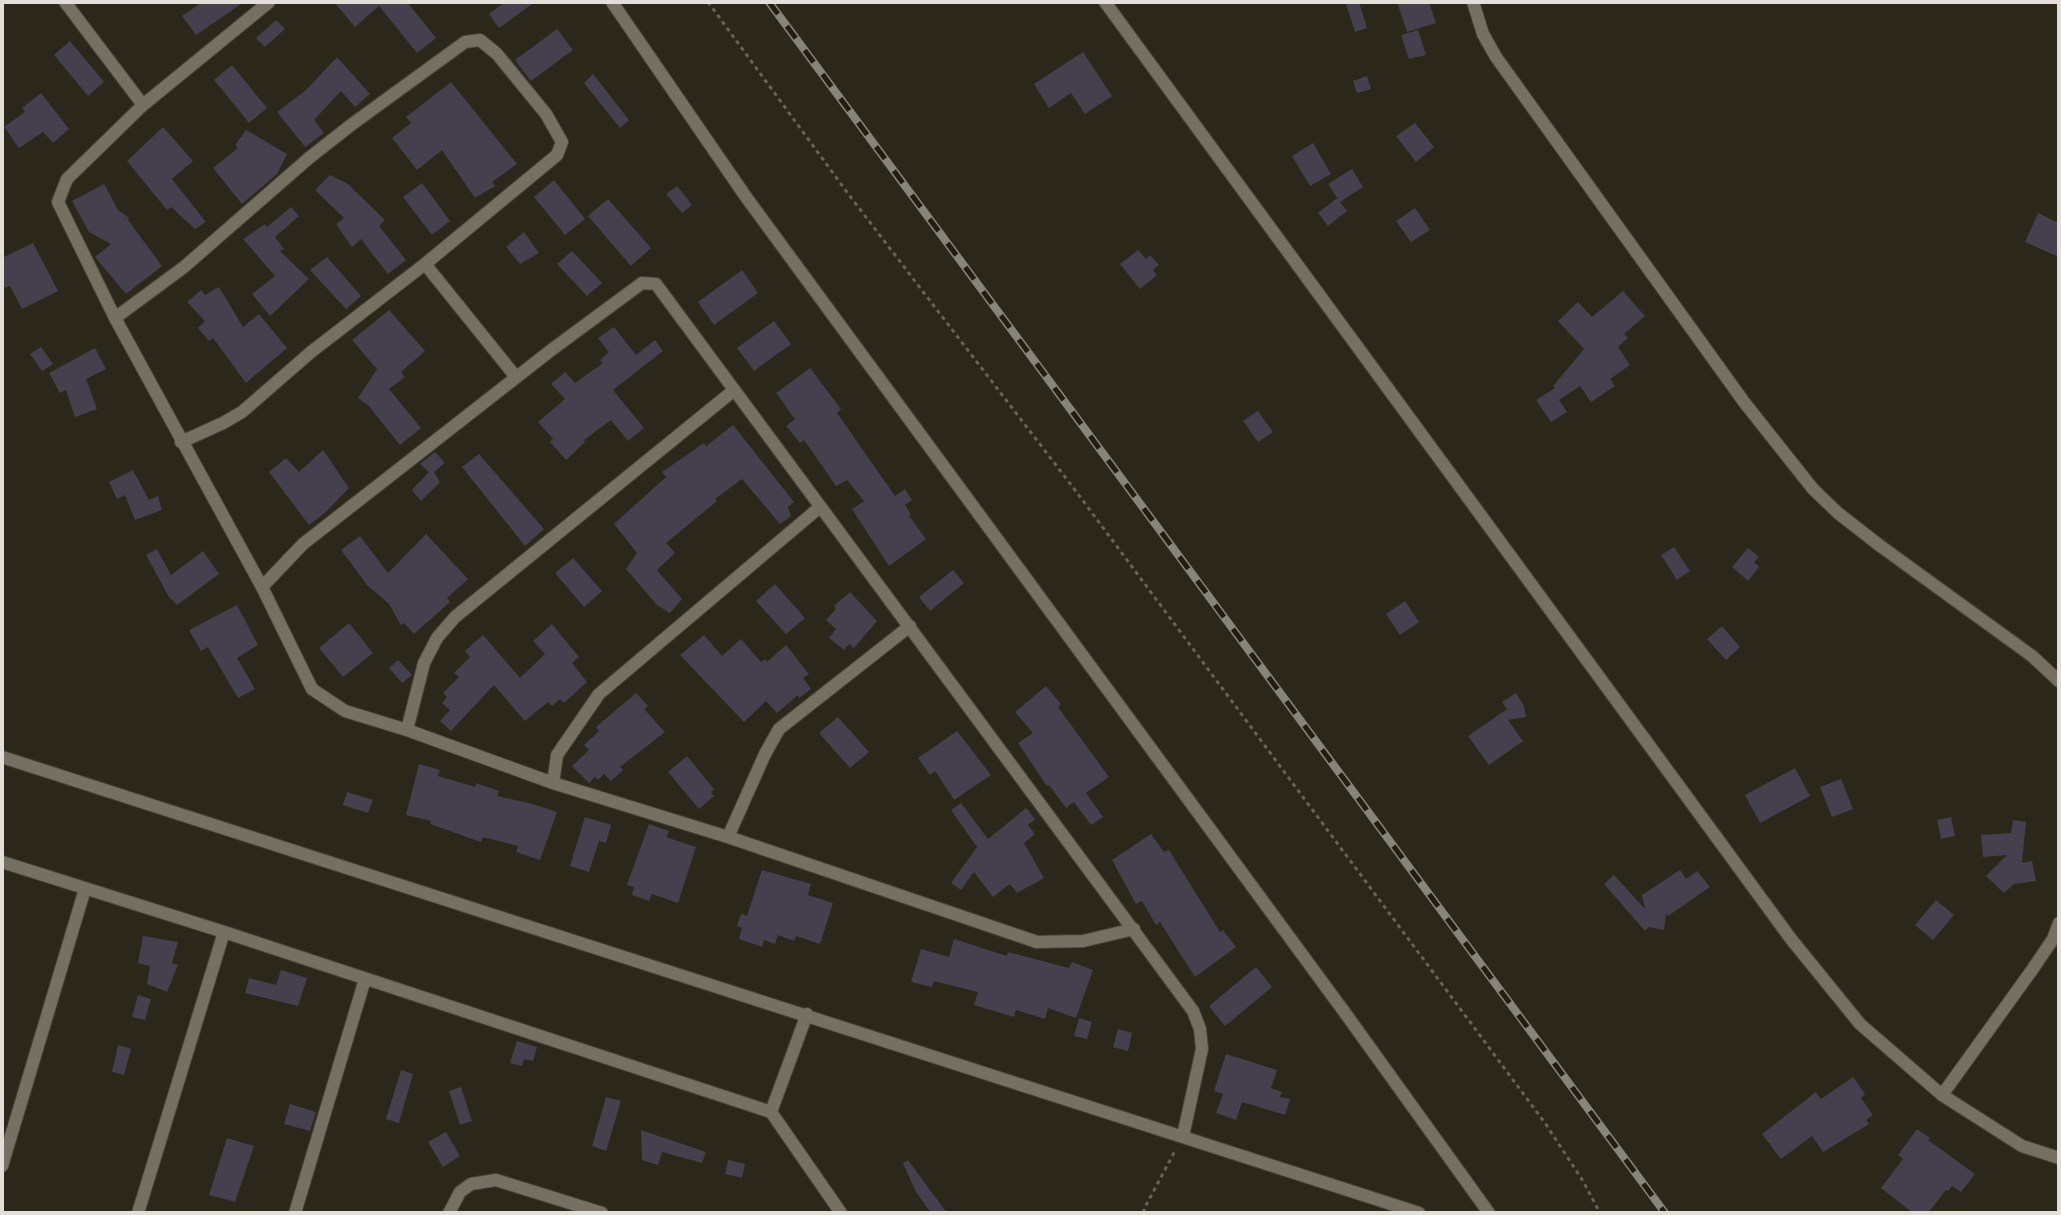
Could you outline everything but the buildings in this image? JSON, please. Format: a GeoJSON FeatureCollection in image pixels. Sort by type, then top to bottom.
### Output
{"type":"FeatureCollection","features":[{"type":"Feature","properties":{"kind":"street"},"geometry":{"type":"LineString","coordinates":[[65,2],[143,105]]}},
{"type":"Feature","properties":{"kind":"street"},"geometry":{"type":"LineString","coordinates":[[612,2],[746,197],[1489,1213]]}},
{"type":"Feature","properties":{"kind":"street"},"geometry":{"type":"LineString","coordinates":[[1473,2],[1483,34],[1496,57],[1744,402],[1813,489],[1879,545],[2032,656],[2059,681]]}},
{"type":"Feature","properties":{"kind":"street"},"geometry":{"type":"LineString","coordinates":[[262,4],[143,105],[67,179],[58,202],[115,318],[262,587],[312,689],[345,711],[553,783],[728,837],[1037,942],[1083,941],[1134,929]]}},
{"type":"Feature","properties":{"kind":"street"},"geometry":{"type":"LineString","coordinates":[[1110,4],[1791,939],[1860,1024],[1942,1095],[2022,1146],[2059,1158]]}},
{"type":"Feature","properties":{"kind":"street"},"geometry":{"type":"LineString","coordinates":[[115,318],[184,267],[309,158],[465,42],[480,40],[497,54],[546,114],[562,142],[557,155],[425,264],[311,352],[242,412],[181,442]]}},
{"type":"Feature","properties":{"kind":"street"},"geometry":{"type":"LineString","coordinates":[[425,264],[516,377]]}},
{"type":"Feature","properties":{"kind":"street"},"geometry":{"type":"LineString","coordinates":[[262,587],[303,544],[516,377],[642,283],[656,284],[1193,1011],[1200,1029],[1202,1049],[1183,1136]]}},
{"type":"Feature","properties":{"kind":"street"},"geometry":{"type":"LineString","coordinates":[[407,730],[424,663],[437,638],[455,617],[733,391]]}},
{"type":"Feature","properties":{"kind":"street"},"geometry":{"type":"LineString","coordinates":[[553,783],[557,755],[599,694],[820,507]]}},
{"type":"Feature","properties":{"kind":"street"},"geometry":{"type":"LineString","coordinates":[[728,837],[779,729],[910,626]]}},
{"type":"Feature","properties":{"kind":"street"},"geometry":{"type":"LineString","coordinates":[[2,757],[1419,1213]]}},
{"type":"Feature","properties":{"kind":"street"},"geometry":{"type":"LineString","coordinates":[[2,862],[771,1112],[838,1212]]}},
{"type":"Feature","properties":{"kind":"street"},"geometry":{"type":"LineString","coordinates":[[2,1166],[85,889]]}},
{"type":"Feature","properties":{"kind":"street"},"geometry":{"type":"LineString","coordinates":[[1942,1095],[2032,970],[2053,939],[2059,923]]}},
{"type":"Feature","properties":{"kind":"street"},"geometry":{"type":"LineString","coordinates":[[138,1213],[224,932]]}},
{"type":"Feature","properties":{"kind":"street"},"geometry":{"type":"LineString","coordinates":[[295,1213],[365,979]]}},
{"type":"Feature","properties":{"kind":"street"},"geometry":{"type":"LineString","coordinates":[[771,1112],[807,1014]]}},
{"type":"Feature","properties":{"kind":"street"},"geometry":{"type":"LineString","coordinates":[[449,1213],[460,1192],[471,1184],[496,1180],[602,1213]]}},
{"type":"Feature","properties":{"kind":"path"},"geometry":{"type":"LineString","coordinates":[[708,2],[849,195],[1075,490],[1527,1098],[1583,1181],[1600,1213]]}},
{"type":"Feature","properties":{"kind":"path"},"geometry":{"type":"LineString","coordinates":[[1144,1213],[1183,1136]]}},
{"type":"Feature","properties":{"kind":"railway"},"geometry":{"type":"LineString","coordinates":[[769,2],[1665,1213]]}}]}
